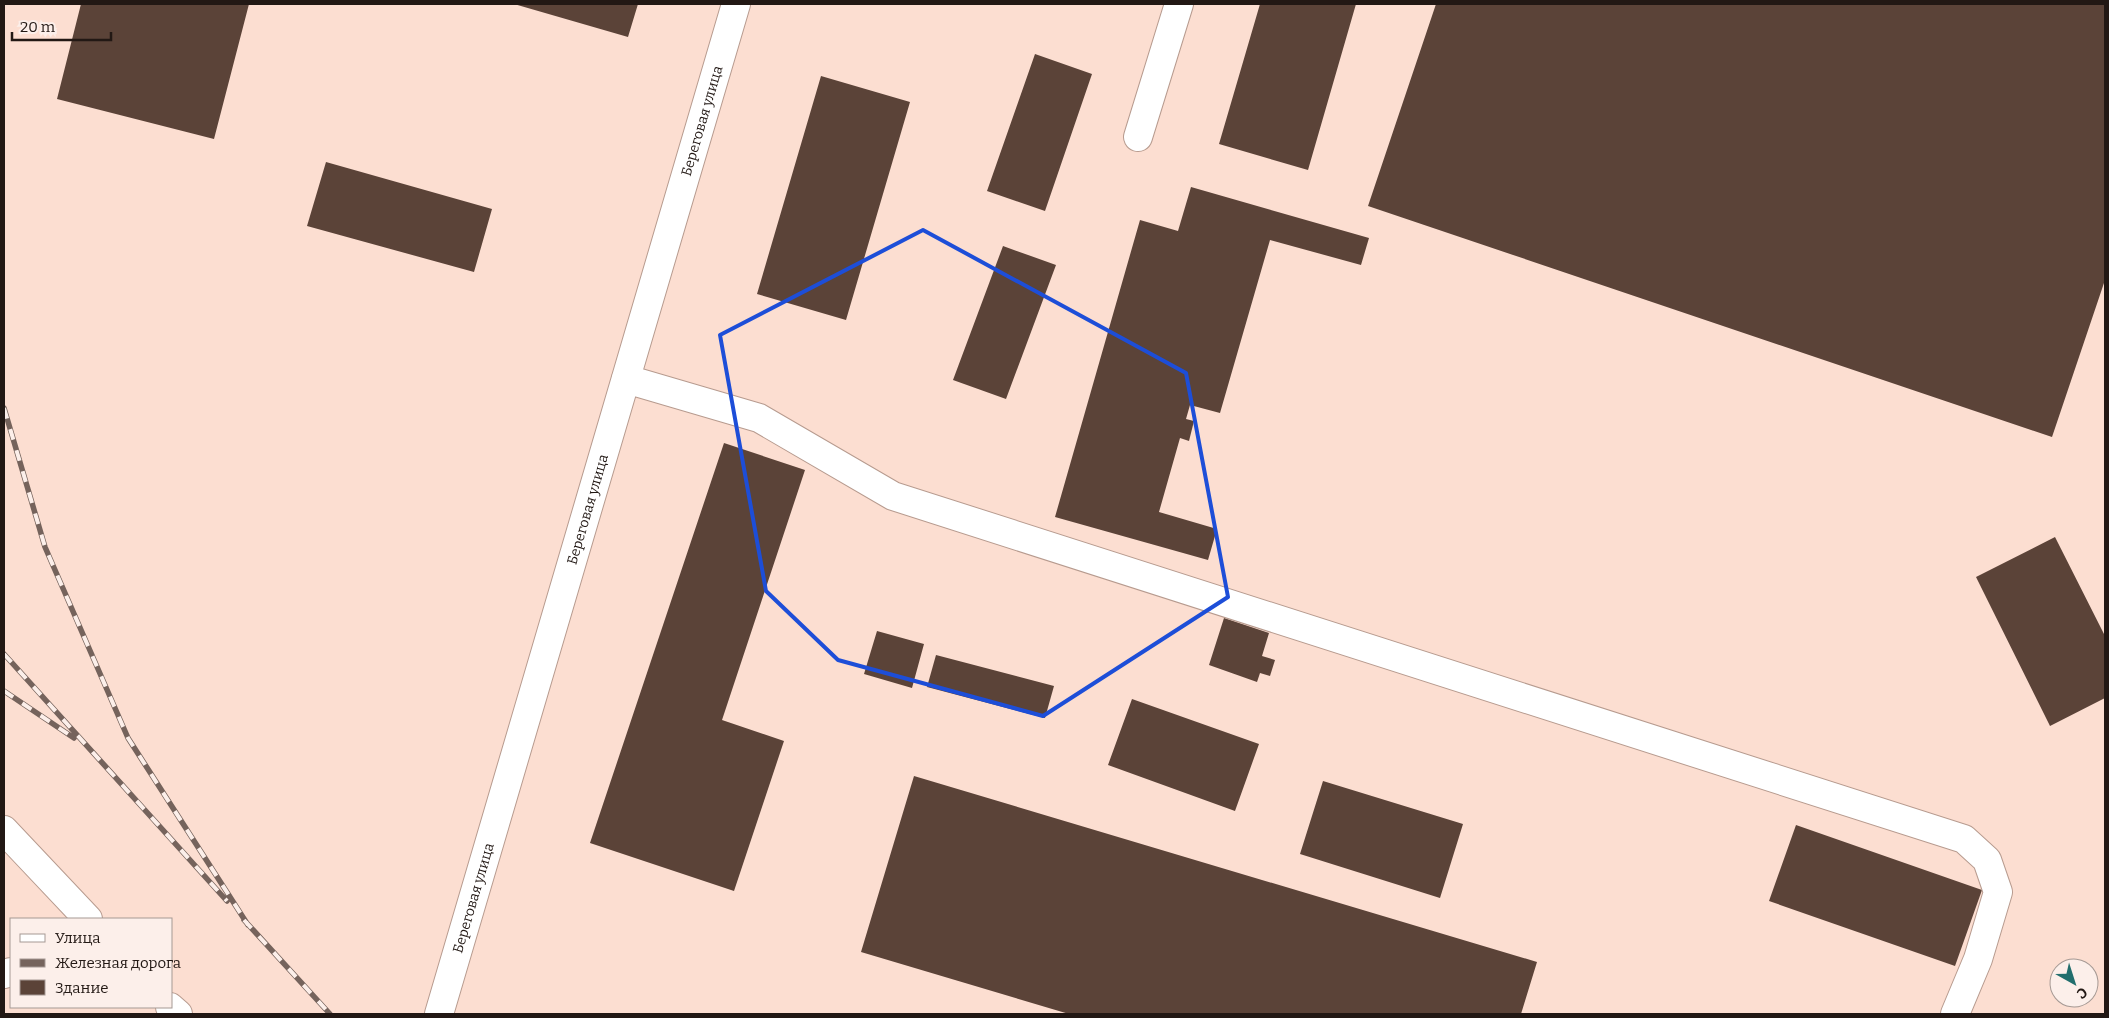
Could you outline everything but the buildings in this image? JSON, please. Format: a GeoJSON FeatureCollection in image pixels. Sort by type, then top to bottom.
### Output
{"type":"FeatureCollection","features":[{"type":"Feature","properties":{"kind":"street","name":"Береговая улица"},"geometry":{"type":"LineString","coordinates":[[439,1014],[736,4]]}},
{"type":"Feature","properties":{"kind":"street"},"geometry":{"type":"LineString","coordinates":[[1138,137],[1180,4]]}},
{"type":"Feature","properties":{"kind":"street"},"geometry":{"type":"LineString","coordinates":[[626,378],[759,418],[893,496],[1964,839],[1987,860],[1998,892],[1978,959],[1955,1014]]}},
{"type":"Feature","properties":{"kind":"street"},"geometry":{"type":"LineString","coordinates":[[4,830],[87,918]]}},
{"type":"Feature","properties":{"kind":"highlighted area"},"geometry":{"type":"Polygon","coordinates":[[[923,230],[1186,373],[1228,597],[1043,716],[838,660],[766,591],[720,335],[923,230]]]}},
{"type":"Feature","properties":{"kind":"railway"},"geometry":{"type":"LineString","coordinates":[[4,408],[45,547],[128,738],[248,925]]}},
{"type":"Feature","properties":{"kind":"railway"},"geometry":{"type":"LineString","coordinates":[[4,654],[227,901]]}},
{"type":"Feature","properties":{"kind":"railway"},"geometry":{"type":"LineString","coordinates":[[4,691],[74,738]]}},
{"type":"Feature","properties":{"kind":"railway"},"geometry":{"type":"LineString","coordinates":[[244,920],[330,1014]]}}]}
